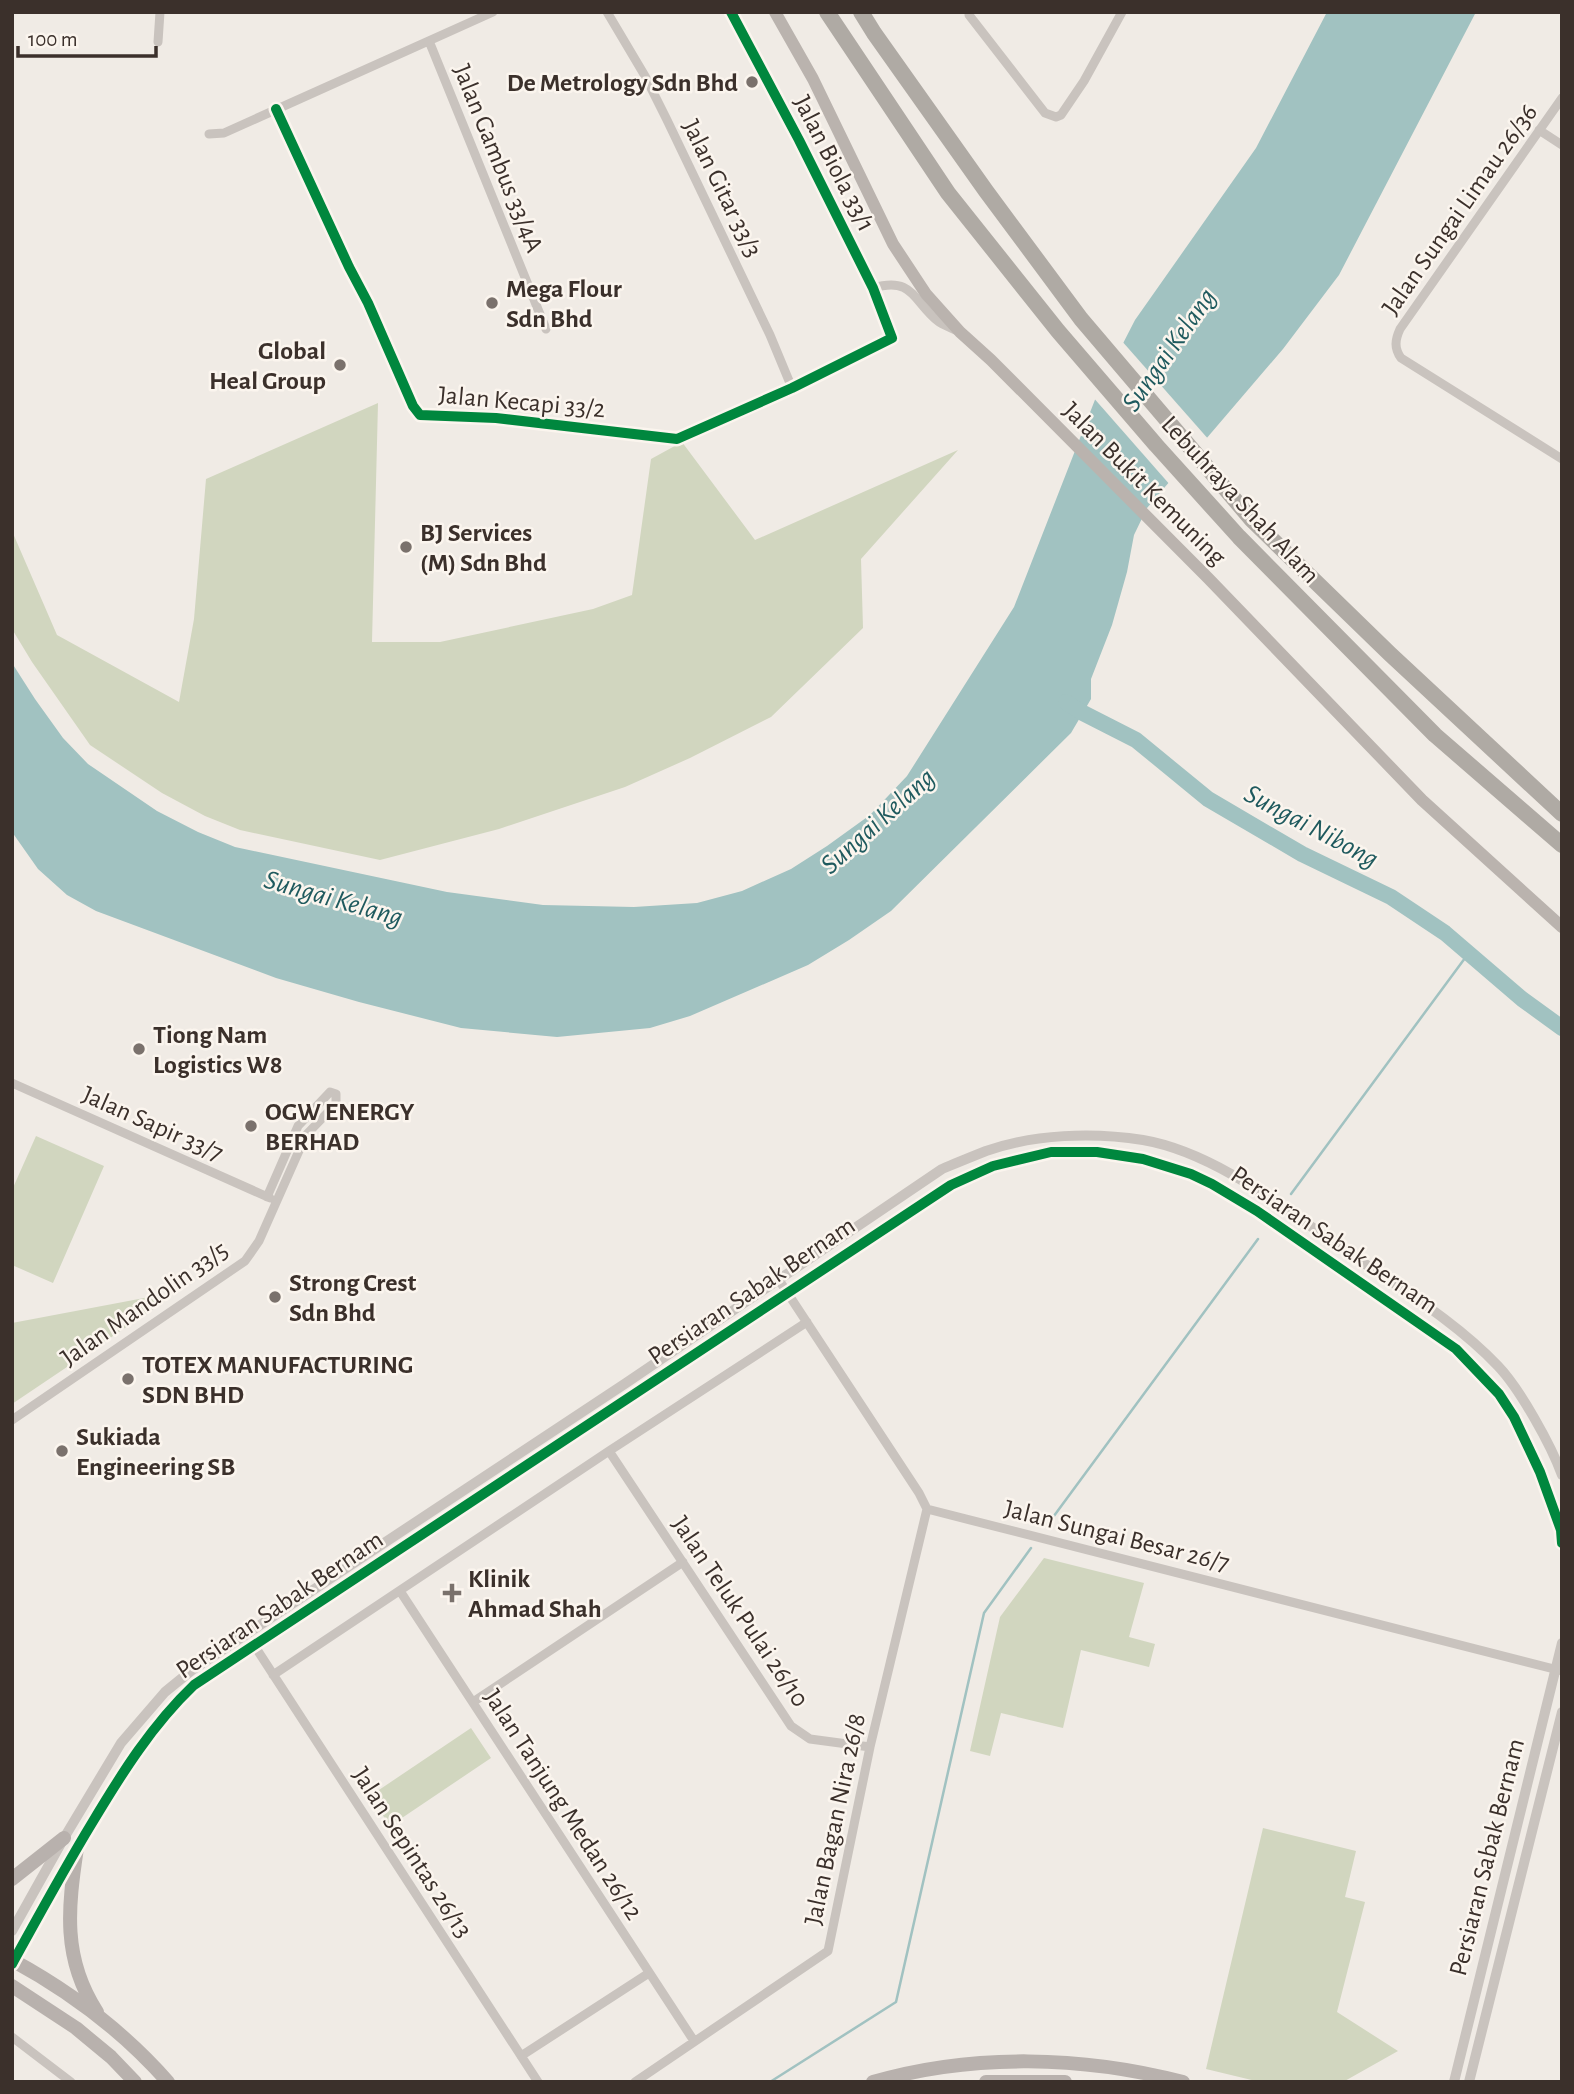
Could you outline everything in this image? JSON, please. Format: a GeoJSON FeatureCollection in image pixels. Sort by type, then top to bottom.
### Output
{"type":"FeatureCollection","features":[{"type":"Feature","properties":{"kind":"highway","name":"Lebuhraya Shah Alam"},"geometry":{"type":"LineString","coordinates":[[827,12],[948,193],[1059,331],[1156,445],[1239,537],[1435,735],[1562,845]]}},
{"type":"Feature","properties":{"kind":"highway","name":"Lebuhraya Shah Alam"},"geometry":{"type":"LineString","coordinates":[[861,12],[986,191],[1081,319],[1252,520],[1562,814]]}},
{"type":"Feature","properties":{"kind":"highway"},"geometry":{"type":"LineString","coordinates":[[1524,780],[1562,804]]}},
{"type":"Feature","properties":{"kind":"main road","name":"Jalan Bukit Kemuning"},"geometry":{"type":"LineString","coordinates":[[775,12],[813,79],[893,244],[926,294],[960,332],[1208,578],[1422,800],[1562,927]]}},
{"type":"Feature","properties":{"kind":"main road"},"geometry":{"type":"LineString","coordinates":[[12,1879],[64,1838]]}},
{"type":"Feature","properties":{"kind":"main road"},"geometry":{"type":"LineString","coordinates":[[77,1848],[70,1898],[70,1939],[78,1975],[102,2020]]}},
{"type":"Feature","properties":{"kind":"main road"},"geometry":{"type":"LineString","coordinates":[[13,1962],[45,1978],[102,2020],[144,2055],[168,2082]]}},
{"type":"Feature","properties":{"kind":"main road"},"geometry":{"type":"LineString","coordinates":[[12,1986],[76,2028],[111,2057],[135,2082]]}},
{"type":"Feature","properties":{"kind":"main road"},"geometry":{"type":"LineString","coordinates":[[873,2082],[937,2067],[1014,2062],[1114,2067],[1183,2082]]}},
{"type":"Feature","properties":{"kind":"main road"},"geometry":{"type":"LineString","coordinates":[[986,2082],[1065,2082]]}},
{"type":"Feature","properties":{"kind":"street"},"geometry":{"type":"LineString","coordinates":[[158,42],[160,12]]}},
{"type":"Feature","properties":{"kind":"street"},"geometry":{"type":"LineString","coordinates":[[209,134],[224,133],[493,12]]}},
{"type":"Feature","properties":{"kind":"street","name":"Jalan Gitar 33/3"},"geometry":{"type":"LineString","coordinates":[[607,12],[662,109],[792,388]]}},
{"type":"Feature","properties":{"kind":"street","name":"Jalan Biola 33/1"},"geometry":{"type":"LineString","coordinates":[[731,12],[873,288],[892,338]]}},
{"type":"Feature","properties":{"kind":"street"},"geometry":{"type":"LineString","coordinates":[[969,12],[1045,113],[1056,117],[1061,115],[1084,81],[1122,12]]}},
{"type":"Feature","properties":{"kind":"street","name":"Jalan Gambus 33/4A"},"geometry":{"type":"LineString","coordinates":[[429,41],[546,329]]}},
{"type":"Feature","properties":{"kind":"street","name":"Jalan Sungai Limau 26/36"},"geometry":{"type":"LineString","coordinates":[[1562,98],[1400,329],[1395,346],[1401,358],[1562,459]]}},
{"type":"Feature","properties":{"kind":"street","name":"Jalan Kecapi 33/2"},"geometry":{"type":"LineString","coordinates":[[276,109],[420,415],[496,418],[677,439],[792,388],[892,338]]}},
{"type":"Feature","properties":{"kind":"street"},"geometry":{"type":"LineString","coordinates":[[1539,130],[1562,145]]}},
{"type":"Feature","properties":{"kind":"street"},"geometry":{"type":"LineString","coordinates":[[873,288],[888,284],[900,285],[939,323],[960,332]]}},
{"type":"Feature","properties":{"kind":"street","name":"Jalan Sapir 33/7"},"geometry":{"type":"LineString","coordinates":[[12,1083],[277,1201]]}},
{"type":"Feature","properties":{"kind":"street","name":"Jalan Mandolin 33/5"},"geometry":{"type":"LineString","coordinates":[[12,1420],[245,1261],[259,1241],[306,1135],[336,1103],[336,1094],[330,1092],[298,1126],[267,1197]]}},
{"type":"Feature","properties":{"kind":"street","name":"Persiaran Sabak Bernam"},"geometry":{"type":"LineString","coordinates":[[12,1931],[121,1743],[165,1692],[192,1670],[942,1169],[989,1150],[1049,1137],[1097,1135],[1146,1141],[1185,1153],[1233,1174],[1455,1326],[1500,1367],[1518,1393],[1562,1475]]}},
{"type":"Feature","properties":{"kind":"street","name":"Persiaran Sabak Bernam"},"geometry":{"type":"LineString","coordinates":[[13,1962],[127,1766],[171,1707],[194,1685],[951,1185],[993,1166],[1051,1152],[1097,1152],[1143,1159],[1191,1174],[1235,1198],[1457,1349],[1499,1394],[1514,1418],[1540,1472],[1562,1543]]}},
{"type":"Feature","properties":{"kind":"street"},"geometry":{"type":"LineString","coordinates":[[779,1280],[919,1493],[927,1510]]}},
{"type":"Feature","properties":{"kind":"street"},"geometry":{"type":"LineString","coordinates":[[273,1675],[807,1322]]}},
{"type":"Feature","properties":{"kind":"street","name":"Jalan Teluk Pulai 26/10"},"geometry":{"type":"LineString","coordinates":[[609,1451],[791,1726],[810,1739],[870,1748]]}},
{"type":"Feature","properties":{"kind":"street"},"geometry":{"type":"LineString","coordinates":[[1540,1472],[1557,1463]]}},
{"type":"Feature","properties":{"kind":"street","name":"Jalan Sungai Besar 26/7"},"geometry":{"type":"LineString","coordinates":[[927,1510],[1559,1670]]}},
{"type":"Feature","properties":{"kind":"street","name":"Jalan Bagan Nira 26/8"},"geometry":{"type":"LineString","coordinates":[[635,2082],[828,1951],[870,1748],[927,1510]]}},
{"type":"Feature","properties":{"kind":"street"},"geometry":{"type":"LineString","coordinates":[[473,1702],[683,1562]]}},
{"type":"Feature","properties":{"kind":"street","name":"Jalan Tanjung Medan 26/12"},"geometry":{"type":"LineString","coordinates":[[400,1591],[694,2041]]}},
{"type":"Feature","properties":{"kind":"street","name":"Persiaran Sabak Bernam"},"geometry":{"type":"LineString","coordinates":[[1454,2082],[1559,1670],[1562,1643]]}},
{"type":"Feature","properties":{"kind":"street","name":"Jalan Sepintas 26/13"},"geometry":{"type":"LineString","coordinates":[[254,1645],[538,2082]]}},
{"type":"Feature","properties":{"kind":"street","name":"Persiaran Sabak Bernam"},"geometry":{"type":"LineString","coordinates":[[1469,2082],[1562,1712]]}},
{"type":"Feature","properties":{"kind":"street"},"geometry":{"type":"LineString","coordinates":[[521,2056],[649,1973]]}},
{"type":"Feature","properties":{"kind":"street"},"geometry":{"type":"LineString","coordinates":[[12,2037],[71,2082]]}},
{"type":"Feature","properties":{"kind":"green space"},"geometry":{"type":"Polygon","coordinates":[[[378,403],[372,642],[440,642],[593,609],[632,595],[651,459],[682,442],[755,540],[958,450],[861,559],[863,628],[771,717],[625,787],[499,829],[380,860],[240,830],[205,816],[162,793],[90,745],[12,629],[12,531],[57,635],[179,702],[194,619],[206,479],[378,403]]]}},
{"type":"Feature","properties":{"kind":"green space"},"geometry":{"type":"Polygon","coordinates":[[[36,1136],[104,1166],[53,1283],[12,1265],[12,1190],[36,1136]]]}},
{"type":"Feature","properties":{"kind":"green space"},"geometry":{"type":"Polygon","coordinates":[[[160,1295],[165,1301],[12,1404],[12,1323],[160,1295]]]}},
{"type":"Feature","properties":{"kind":"green space"},"geometry":{"type":"Polygon","coordinates":[[[1044,1558],[1144,1583],[1129,1637],[1155,1644],[1149,1667],[1081,1650],[1063,1728],[1001,1713],[990,1756],[970,1751],[1000,1617],[1044,1558]]]}},
{"type":"Feature","properties":{"kind":"green space"},"geometry":{"type":"Polygon","coordinates":[[[471,1728],[491,1758],[390,1826],[370,1796],[471,1728]]]}},
{"type":"Feature","properties":{"kind":"green space"},"geometry":{"type":"Polygon","coordinates":[[[1263,1828],[1356,1851],[1345,1897],[1365,1902],[1337,2012],[1398,2051],[1343,2082],[1260,2082],[1206,2069],[1263,1828]]]}},
{"type":"Feature","properties":{"kind":"water","name":"Sungai Kelang"},"geometry":{"type":"Polygon","coordinates":[[[1327,12],[1476,12],[1339,275],[1283,349],[1147,508],[1134,535],[1112,625],[1091,679],[1091,699],[1071,733],[891,911],[849,940],[808,965],[690,1016],[650,1028],[557,1037],[461,1028],[276,978],[96,911],[67,895],[38,869],[12,832],[12,663],[63,738],[88,764],[157,811],[235,847],[447,892],[543,905],[634,907],[697,903],[742,891],[791,869],[870,815],[907,776],[1014,607],[1098,392],[1135,320],[1256,148],[1327,12]]]}},
{"type":"Feature","properties":{"kind":"pier"},"geometry":{"type":"Polygon","coordinates":[[[1121,340],[1210,441],[1171,486],[1092,396],[1121,340]]]}},
{"type":"Feature","properties":{"kind":"waterway","name":"Sungai Nibong"},"geometry":{"type":"LineString","coordinates":[[1066,702],[1136,740],[1208,799],[1302,854],[1391,897],[1445,933],[1522,999],[1562,1028]]}},
{"type":"Feature","properties":{"kind":"waterway"},"geometry":{"type":"LineString","coordinates":[[1291,1194],[1468,954]]}},
{"type":"Feature","properties":{"kind":"waterway"},"geometry":{"type":"LineString","coordinates":[[1048,1524],[1258,1239]]}},
{"type":"Feature","properties":{"kind":"waterway"},"geometry":{"type":"LineString","coordinates":[[770,2082],[896,2002],[984,1613],[1031,1548]]}},
{"type":"Feature","properties":{"kind":"cycle path"},"geometry":{"type":"LineString","coordinates":[[276,109],[368,303],[413,406],[420,415],[496,418],[677,439],[792,388],[892,338],[873,288],[731,12]]}},
{"type":"Feature","properties":{"kind":"cycle path"},"geometry":{"type":"LineString","coordinates":[[12,1964],[71,1858],[126,1768],[151,1733],[194,1685],[951,1185],[993,1166],[1051,1152],[1097,1152],[1143,1159],[1191,1174],[1257,1211],[1456,1349],[1499,1394],[1514,1417],[1540,1472],[1561,1530],[1562,1543]]}},
{"type":"Feature","properties":{"kind":"place","name":"De Metrology Sdn Bhd"},"geometry":{"type":"Point","coordinates":[752,82]}},
{"type":"Feature","properties":{"kind":"place","name":"Mega Flour Sdn Bhd"},"geometry":{"type":"Point","coordinates":[492,303]}},
{"type":"Feature","properties":{"kind":"place","name":"Global Heal Group"},"geometry":{"type":"Point","coordinates":[340,365]}},
{"type":"Feature","properties":{"kind":"place","name":"BJ Services (M) Sdn Bhd"},"geometry":{"type":"Point","coordinates":[406,547]}},
{"type":"Feature","properties":{"kind":"place","name":"Tiong Nam Logistics W8"},"geometry":{"type":"Point","coordinates":[139,1049]}},
{"type":"Feature","properties":{"kind":"place","name":"OGW ENERGY BERHAD"},"geometry":{"type":"Point","coordinates":[251,1126]}},
{"type":"Feature","properties":{"kind":"place","name":"Strong Crest Sdn Bhd"},"geometry":{"type":"Point","coordinates":[275,1297]}},
{"type":"Feature","properties":{"kind":"place","name":"TOTEX MANUFACTURING SDN BHD"},"geometry":{"type":"Point","coordinates":[128,1379]}},
{"type":"Feature","properties":{"kind":"place","name":"Sukiada Engineering SB"},"geometry":{"type":"Point","coordinates":[62,1451]}},
{"type":"Feature","properties":{"kind":"place","name":"Klinik Ahmad Shah"},"geometry":{"type":"Point","coordinates":[452,1593]}}]}
